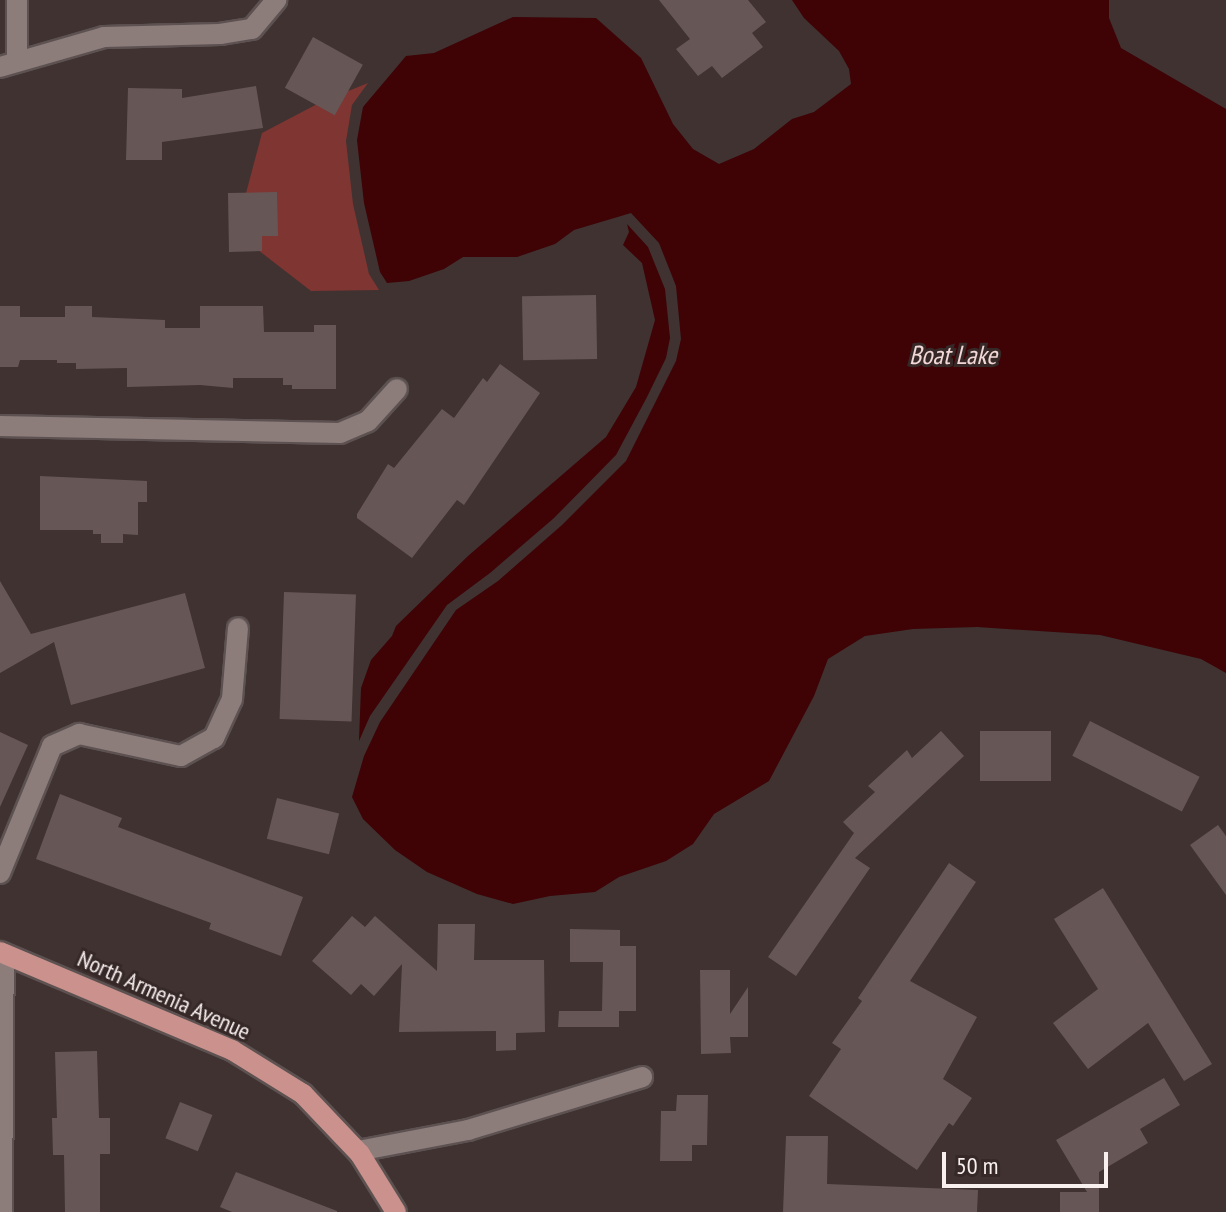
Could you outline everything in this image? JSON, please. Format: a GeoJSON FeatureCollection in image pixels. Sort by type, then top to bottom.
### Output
{"type":"FeatureCollection","features":[{"type":"Feature","properties":{"kind":"main road","name":"North Armenia Avenue"},"geometry":{"type":"LineString","coordinates":[[2,953],[232,1050],[303,1094],[358,1151],[396,1212]]}},
{"type":"Feature","properties":{"kind":"street"},"geometry":{"type":"LineString","coordinates":[[17,0],[8,64],[104,37],[220,34],[252,29],[276,0]]}},
{"type":"Feature","properties":{"kind":"street"},"geometry":{"type":"LineString","coordinates":[[0,426],[340,433],[368,421],[397,389]]}},
{"type":"Feature","properties":{"kind":"street"},"geometry":{"type":"LineString","coordinates":[[0,873],[52,746],[79,734],[181,756],[214,738],[232,699],[238,628]]}},
{"type":"Feature","properties":{"kind":"street"},"geometry":{"type":"LineString","coordinates":[[2,953],[2,1212]]}},
{"type":"Feature","properties":{"kind":"street"},"geometry":{"type":"LineString","coordinates":[[358,1151],[468,1130],[537,1106],[642,1077]]}},
{"type":"Feature","properties":{"kind":"shaded area"},"geometry":{"type":"Polygon","coordinates":[[[368,83],[352,105],[346,141],[353,204],[369,274],[379,290],[311,291],[258,250],[245,197],[262,133],[321,102],[368,83]]]}},
{"type":"Feature","properties":{"kind":"water","name":"Boat Lake"},"geometry":{"type":"Polygon","coordinates":[[[792,0],[1109,0],[1109,18],[1121,48],[1226,109],[1226,673],[1201,659],[1100,635],[977,627],[913,629],[865,636],[828,659],[814,696],[769,781],[714,814],[693,844],[666,861],[619,877],[595,892],[550,896],[513,904],[477,894],[427,872],[395,850],[363,819],[352,797],[364,756],[380,722],[456,610],[498,581],[562,525],[626,461],[676,361],[681,339],[676,286],[659,243],[631,213],[574,230],[555,244],[517,257],[463,257],[444,269],[409,281],[387,283],[380,272],[364,203],[357,140],[363,107],[406,56],[434,53],[513,17],[596,18],[641,58],[673,124],[693,149],[719,164],[754,149],[792,119],[814,112],[851,84],[849,69],[839,51],[804,18],[792,0]]]}},
{"type":"Feature","properties":{"kind":"water"},"geometry":{"type":"Polygon","coordinates":[[[627,224],[648,247],[665,289],[670,338],[666,358],[647,397],[616,455],[554,518],[447,605],[370,716],[359,741],[361,688],[371,660],[392,636],[396,626],[468,556],[606,437],[636,387],[655,320],[642,263],[623,245],[629,232],[627,224]]]}},
{"type":"Feature","properties":{"kind":"building"},"geometry":{"type":"Polygon","coordinates":[[[659,0],[748,0],[766,22],[752,33],[763,47],[722,78],[712,66],[698,76],[676,49],[690,39],[659,0]]]}},
{"type":"Feature","properties":{"kind":"building"},"geometry":{"type":"Polygon","coordinates":[[[313,37],[363,65],[335,115],[285,88],[313,37]]]}},
{"type":"Feature","properties":{"kind":"building"},"geometry":{"type":"Polygon","coordinates":[[[256,86],[263,128],[162,142],[162,160],[126,160],[128,88],[182,89],[182,98],[256,86]]]}},
{"type":"Feature","properties":{"kind":"building"},"geometry":{"type":"Polygon","coordinates":[[[277,192],[278,236],[262,236],[262,251],[229,252],[228,193],[277,192]]]}},
{"type":"Feature","properties":{"kind":"building"},"geometry":{"type":"Polygon","coordinates":[[[596,295],[597,359],[523,360],[522,296],[596,295]]]}},
{"type":"Feature","properties":{"kind":"building"},"geometry":{"type":"Polygon","coordinates":[[[0,306],[20,306],[20,317],[65,317],[65,306],[92,306],[92,317],[165,320],[165,328],[200,328],[200,306],[263,306],[264,332],[314,332],[314,325],[336,325],[336,389],[292,389],[292,385],[283,385],[283,378],[233,378],[233,388],[200,385],[127,387],[127,368],[76,369],[76,363],[57,363],[57,360],[20,360],[18,367],[0,367],[0,306]]]}},
{"type":"Feature","properties":{"kind":"building"},"geometry":{"type":"Polygon","coordinates":[[[500,364],[540,393],[464,505],[457,500],[412,558],[357,518],[357,514],[388,464],[394,468],[442,409],[454,418],[483,378],[487,382],[500,364]]]}},
{"type":"Feature","properties":{"kind":"building"},"geometry":{"type":"Polygon","coordinates":[[[40,476],[147,481],[147,502],[138,502],[138,535],[123,534],[123,543],[101,543],[101,534],[93,534],[93,530],[40,530],[40,476]]]}},
{"type":"Feature","properties":{"kind":"building"},"geometry":{"type":"Polygon","coordinates":[[[0,581],[31,634],[185,593],[205,668],[71,705],[54,642],[0,673],[0,581]]]}},
{"type":"Feature","properties":{"kind":"building"},"geometry":{"type":"Polygon","coordinates":[[[284,592],[356,595],[352,721],[280,719],[284,592]]]}},
{"type":"Feature","properties":{"kind":"building"},"geometry":{"type":"Polygon","coordinates":[[[1090,721],[1200,777],[1182,812],[1072,756],[1090,721]]]}},
{"type":"Feature","properties":{"kind":"building"},"geometry":{"type":"Polygon","coordinates":[[[941,731],[964,756],[855,858],[870,868],[796,976],[768,957],[854,833],[843,822],[875,792],[868,786],[907,750],[912,758],[941,731]]]}},
{"type":"Feature","properties":{"kind":"building"},"geometry":{"type":"Polygon","coordinates":[[[980,731],[1051,731],[1051,781],[980,781],[980,731]]]}},
{"type":"Feature","properties":{"kind":"building"},"geometry":{"type":"Polygon","coordinates":[[[0,732],[28,745],[0,807],[0,732]]]}},
{"type":"Feature","properties":{"kind":"building"},"geometry":{"type":"Polygon","coordinates":[[[60,794],[122,818],[118,827],[303,897],[281,956],[209,929],[211,923],[36,859],[60,794]]]}},
{"type":"Feature","properties":{"kind":"building"},"geometry":{"type":"Polygon","coordinates":[[[277,798],[339,813],[329,854],[267,839],[277,798]]]}},
{"type":"Feature","properties":{"kind":"building"},"geometry":{"type":"Polygon","coordinates":[[[1218,825],[1226,836],[1226,895],[1190,845],[1218,825]]]}},
{"type":"Feature","properties":{"kind":"building"},"geometry":{"type":"Polygon","coordinates":[[[949,863],[976,882],[910,981],[977,1017],[943,1079],[972,1098],[953,1126],[949,1123],[917,1170],[809,1096],[841,1049],[832,1043],[862,1001],[858,998],[949,863]]]}},
{"type":"Feature","properties":{"kind":"building"},"geometry":{"type":"Polygon","coordinates":[[[1103,888],[1212,1064],[1184,1081],[1148,1023],[1088,1069],[1053,1023],[1098,989],[1054,919],[1103,888]]]}},
{"type":"Feature","properties":{"kind":"building"},"geometry":{"type":"Polygon","coordinates":[[[352,916],[365,927],[375,916],[437,971],[438,924],[475,924],[474,960],[544,960],[545,1032],[516,1033],[516,1050],[496,1051],[496,1031],[399,1032],[402,964],[374,996],[361,984],[351,995],[312,961],[352,916]]]}},
{"type":"Feature","properties":{"kind":"building"},"geometry":{"type":"Polygon","coordinates":[[[570,929],[620,930],[620,946],[636,946],[636,1011],[619,1011],[619,1027],[558,1027],[559,1011],[602,1011],[603,962],[570,962],[570,929]]]}},
{"type":"Feature","properties":{"kind":"building"},"geometry":{"type":"Polygon","coordinates":[[[700,970],[730,970],[730,1014],[748,987],[748,1037],[730,1037],[731,1053],[701,1054],[700,970]]]}},
{"type":"Feature","properties":{"kind":"building"},"geometry":{"type":"Polygon","coordinates":[[[97,1051],[99,1118],[110,1118],[110,1154],[100,1154],[100,1212],[65,1212],[64,1155],[53,1155],[52,1118],[57,1118],[55,1052],[97,1051]]]}},
{"type":"Feature","properties":{"kind":"building"},"geometry":{"type":"Polygon","coordinates":[[[1164,1078],[1180,1105],[1140,1129],[1148,1143],[1099,1172],[1099,1212],[1060,1212],[1060,1192],[1087,1192],[1056,1140],[1164,1078]]]}},
{"type":"Feature","properties":{"kind":"building"},"geometry":{"type":"Polygon","coordinates":[[[677,1095],[708,1095],[707,1145],[692,1145],[692,1161],[660,1161],[661,1111],[676,1111],[677,1095]]]}},
{"type":"Feature","properties":{"kind":"building"},"geometry":{"type":"Polygon","coordinates":[[[180,1102],[212,1115],[198,1151],[165,1138],[180,1102]]]}},
{"type":"Feature","properties":{"kind":"building"},"geometry":{"type":"Polygon","coordinates":[[[786,1136],[828,1136],[827,1184],[978,1190],[977,1212],[783,1212],[786,1136]]]}},
{"type":"Feature","properties":{"kind":"building"},"geometry":{"type":"Polygon","coordinates":[[[236,1172],[337,1212],[232,1212],[220,1207],[236,1172]]]}}]}
